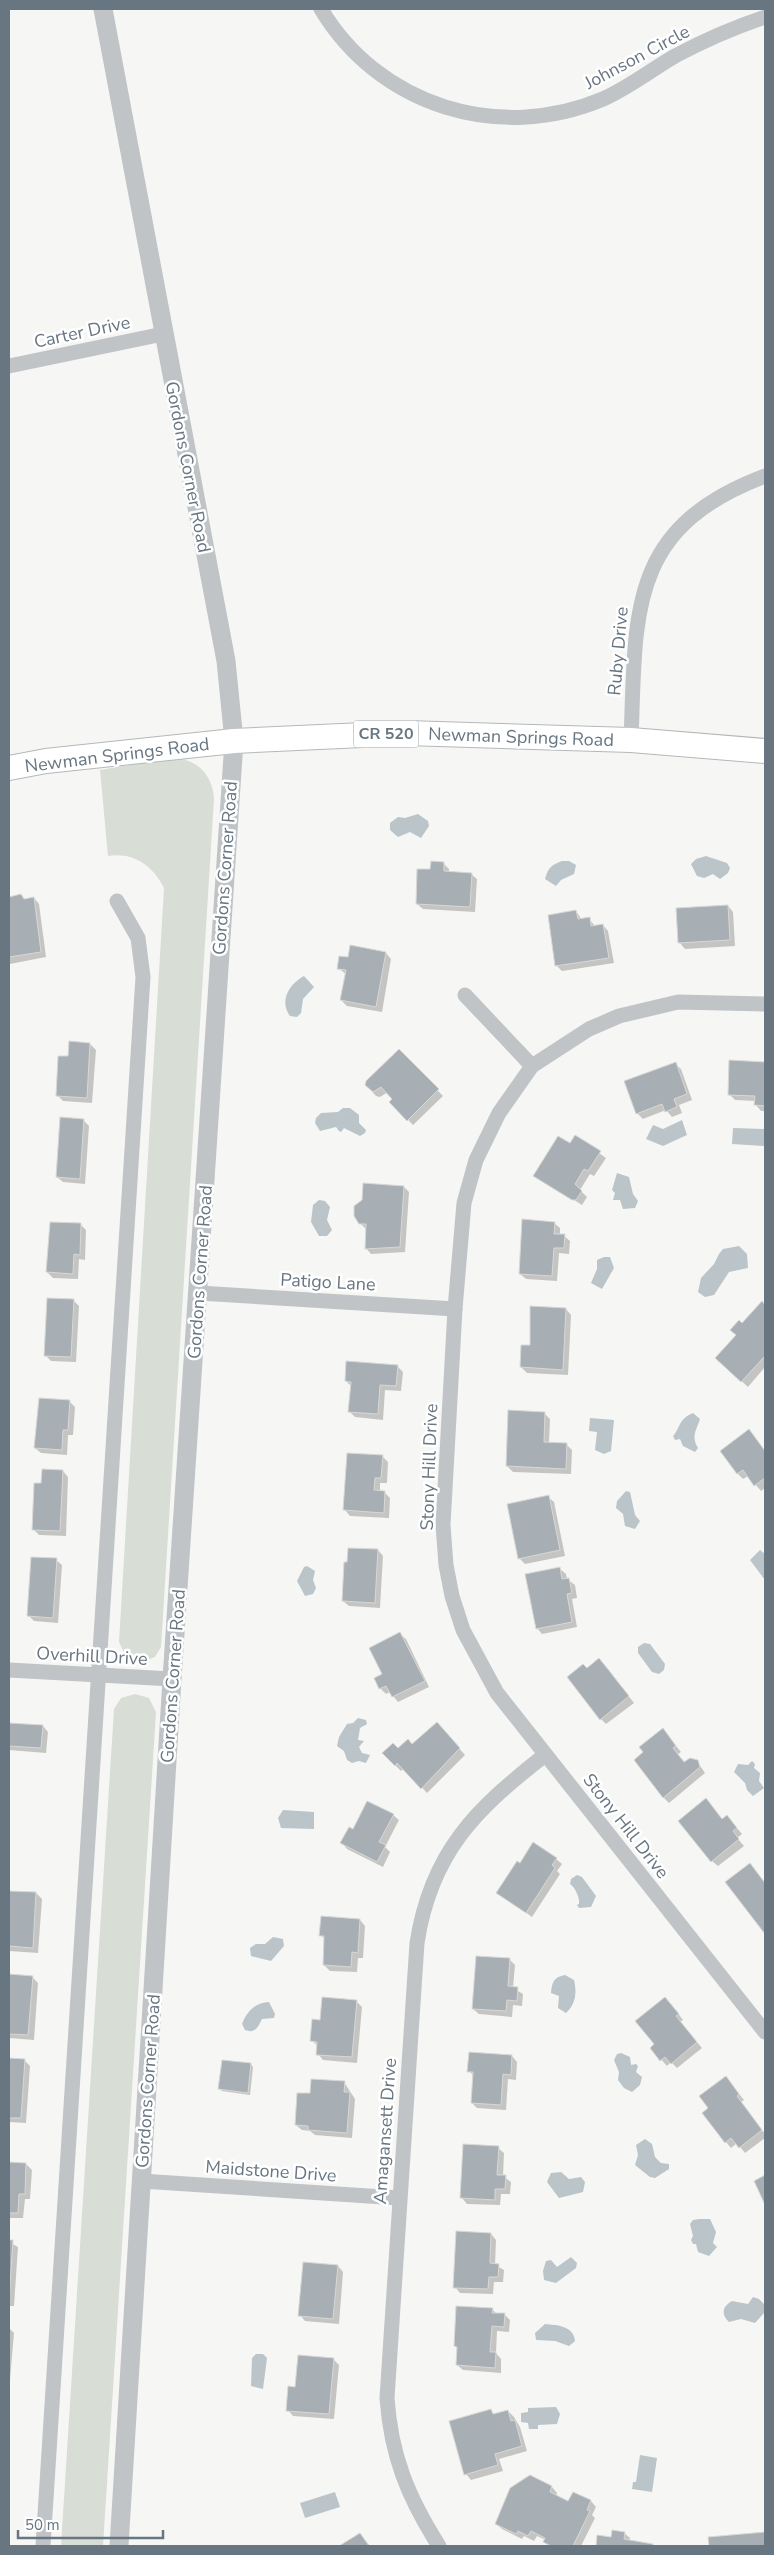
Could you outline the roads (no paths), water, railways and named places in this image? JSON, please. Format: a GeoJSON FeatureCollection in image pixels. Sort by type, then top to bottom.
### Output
{"type":"FeatureCollection","features":[{"type":"Feature","properties":{"kind":"main road","name":"Newman Springs Road"},"geometry":{"type":"LineString","coordinates":[[9,768],[46,761],[234,741],[407,733],[631,740],[765,751]]}},
{"type":"Feature","properties":{"kind":"street","name":"Gordons Corner Road"},"geometry":{"type":"LineString","coordinates":[[103,9],[226,661],[234,741],[172,1680],[119,2546]]}},
{"type":"Feature","properties":{"kind":"street","name":"Johnson Circle"},"geometry":{"type":"LineString","coordinates":[[322,9],[349,47],[368,65],[408,93],[448,109],[499,118],[545,115],[578,108],[604,98],[676,55],[765,17]]}},
{"type":"Feature","properties":{"kind":"street","name":"Carter Drive"},"geometry":{"type":"LineString","coordinates":[[9,366],[163,334]]}},
{"type":"Feature","properties":{"kind":"street","name":"Ruby Drive"},"geometry":{"type":"LineString","coordinates":[[631,740],[634,641],[639,604],[660,554],[675,532],[700,509],[722,495],[765,476]]}},
{"type":"Feature","properties":{"kind":"street"},"geometry":{"type":"LineString","coordinates":[[43,2546],[143,977],[138,938],[118,900]]}},
{"type":"Feature","properties":{"kind":"street"},"geometry":{"type":"LineString","coordinates":[[465,995],[532,1066]]}},
{"type":"Feature","properties":{"kind":"street","name":"Stony Hill Drive"},"geometry":{"type":"LineString","coordinates":[[765,1004],[703,1001],[678,1002],[642,1009],[619,1016],[589,1030],[532,1066],[499,1113],[476,1160],[464,1203],[455,1309],[443,1525],[446,1565],[452,1596],[463,1630],[497,1693],[765,2032]]}},
{"type":"Feature","properties":{"kind":"street","name":"Patigo Lane"},"geometry":{"type":"LineString","coordinates":[[199,1293],[455,1309]]}},
{"type":"Feature","properties":{"kind":"street","name":"Overhill Drive"},"geometry":{"type":"LineString","coordinates":[[9,1670],[172,1680]]}},
{"type":"Feature","properties":{"kind":"street","name":"Amagansett Drive"},"geometry":{"type":"LineString","coordinates":[[439,2546],[417,2512],[404,2482],[395,2453],[387,2398],[416,1953],[426,1900],[447,1855],[470,1821],[485,1804],[545,1755]]}},
{"type":"Feature","properties":{"kind":"street","name":"Maidstone Drive"},"geometry":{"type":"LineString","coordinates":[[142,2181],[399,2198]]}}]}
